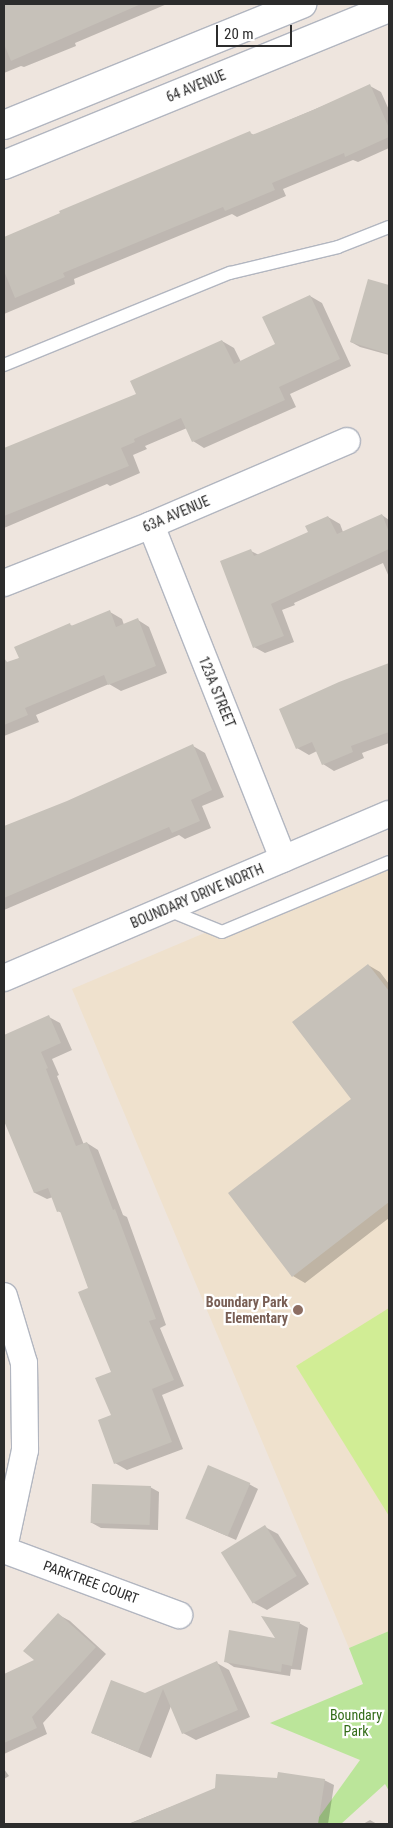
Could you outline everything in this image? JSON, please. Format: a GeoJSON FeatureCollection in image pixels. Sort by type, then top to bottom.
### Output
{"type":"FeatureCollection","features":[{"type":"Feature","properties":{"kind":"main road"},"geometry":{"type":"LineString","coordinates":[[4,125],[302,4]]}},
{"type":"Feature","properties":{"kind":"main road","name":"64 AVENUE"},"geometry":{"type":"LineString","coordinates":[[4,165],[389,8]]}},
{"type":"Feature","properties":{"kind":"street","name":"63A AVENUE"},"geometry":{"type":"LineString","coordinates":[[4,583],[151,525],[347,441]]}},
{"type":"Feature","properties":{"kind":"street","name":"123A STREET"},"geometry":{"type":"LineString","coordinates":[[151,525],[283,859]]}},
{"type":"Feature","properties":{"kind":"street","name":"BOUNDARY DRIVE NORTH"},"geometry":{"type":"LineString","coordinates":[[4,978],[389,814]]}},
{"type":"Feature","properties":{"kind":"street"},"geometry":{"type":"LineString","coordinates":[[4,1296],[24,1363],[25,1450],[4,1549]]}},
{"type":"Feature","properties":{"kind":"street","name":"PARKTREE COURT"},"geometry":{"type":"LineString","coordinates":[[4,1549],[179,1615]]}},
{"type":"Feature","properties":{"kind":"lane"},"geometry":{"type":"LineString","coordinates":[[4,365],[230,273],[338,247],[389,227]]}},
{"type":"Feature","properties":{"kind":"lane"},"geometry":{"type":"LineString","coordinates":[[166,909],[222,932],[389,862]]}},
{"type":"Feature","properties":{"kind":"shaded area","name":"Boundary Park Elementary"},"geometry":{"type":"Polygon","coordinates":[[[389,855],[389,1631],[349,1648],[72,989],[389,855]]]}},
{"type":"Feature","properties":{"kind":"green space"},"geometry":{"type":"Polygon","coordinates":[[[389,1308],[389,1516],[296,1366],[389,1308]]]}},
{"type":"Feature","properties":{"kind":"green space","name":"Boundary Park"},"geometry":{"type":"Polygon","coordinates":[[[389,1631],[389,1791],[385,1784],[341,1824],[314,1824],[360,1760],[270,1723],[363,1684],[349,1648],[389,1631]]]}},
{"type":"Feature","properties":{"kind":"building"},"geometry":{"type":"Polygon","coordinates":[[[4,4],[141,4],[11,61],[4,44],[4,4]]]}},
{"type":"Feature","properties":{"kind":"building"},"geometry":{"type":"Polygon","coordinates":[[[370,84],[389,128],[389,137],[345,157],[344,153],[272,183],[275,190],[225,211],[223,207],[63,273],[65,277],[15,298],[4,271],[4,237],[60,213],[59,211],[250,131],[252,135],[370,84]]]}},
{"type":"Feature","properties":{"kind":"building"},"geometry":{"type":"Polygon","coordinates":[[[368,279],[389,285],[389,354],[350,342],[368,279]]]}},
{"type":"Feature","properties":{"kind":"building"},"geometry":{"type":"Polygon","coordinates":[[[310,295],[340,359],[279,387],[285,400],[192,442],[181,418],[134,439],[135,442],[121,448],[129,466],[4,516],[4,448],[136,394],[130,381],[222,340],[234,364],[275,344],[262,317],[310,295]]]}},
{"type":"Feature","properties":{"kind":"building"},"geometry":{"type":"Polygon","coordinates":[[[382,514],[389,532],[389,549],[271,604],[284,636],[253,648],[220,561],[251,549],[254,556],[308,532],[305,526],[328,516],[337,534],[382,514]]]}},
{"type":"Feature","properties":{"kind":"building"},"geometry":{"type":"Polygon","coordinates":[[[110,610],[116,627],[138,618],[156,666],[108,685],[104,675],[25,708],[28,715],[4,725],[4,658],[7,662],[19,658],[14,647],[70,623],[71,626],[110,610]]]}},
{"type":"Feature","properties":{"kind":"building"},"geometry":{"type":"Polygon","coordinates":[[[389,663],[389,732],[351,746],[353,752],[322,765],[312,742],[296,749],[279,709],[339,682],[389,663]]]}},
{"type":"Feature","properties":{"kind":"building"},"geometry":{"type":"Polygon","coordinates":[[[193,744],[212,790],[191,800],[200,821],[172,833],[169,827],[4,898],[4,826],[67,801],[193,744]]]}},
{"type":"Feature","properties":{"kind":"building"},"geometry":{"type":"Polygon","coordinates":[[[368,964],[389,991],[389,1202],[292,1277],[228,1193],[351,1099],[292,1022],[368,964]]]}},
{"type":"Feature","properties":{"kind":"building"},"geometry":{"type":"Polygon","coordinates":[[[49,1015],[61,1043],[41,1052],[48,1068],[46,1069],[76,1146],[87,1142],[113,1210],[115,1209],[156,1319],[149,1321],[174,1380],[152,1389],[172,1442],[114,1464],[98,1420],[111,1415],[95,1378],[111,1372],[78,1292],[88,1288],[60,1211],[57,1212],[48,1188],[34,1193],[4,1121],[4,1035],[49,1015]]]}},
{"type":"Feature","properties":{"kind":"building"},"geometry":{"type":"Polygon","coordinates":[[[208,1465],[250,1483],[228,1536],[185,1518],[208,1465]]]}},
{"type":"Feature","properties":{"kind":"building"},"geometry":{"type":"Polygon","coordinates":[[[92,1484],[151,1486],[150,1525],[91,1523],[92,1484]]]}},
{"type":"Feature","properties":{"kind":"building"},"geometry":{"type":"Polygon","coordinates":[[[265,1525],[297,1576],[253,1603],[221,1553],[265,1525]]]}},
{"type":"Feature","properties":{"kind":"building"},"geometry":{"type":"Polygon","coordinates":[[[58,1613],[96,1647],[32,1717],[37,1728],[4,1743],[4,1674],[34,1660],[23,1651],[58,1613]]]}},
{"type":"Feature","properties":{"kind":"building"},"geometry":{"type":"Polygon","coordinates":[[[261,1616],[300,1622],[292,1666],[282,1664],[281,1672],[224,1662],[229,1630],[275,1638],[261,1616]]]}},
{"type":"Feature","properties":{"kind":"building"},"geometry":{"type":"Polygon","coordinates":[[[217,1661],[238,1710],[182,1734],[163,1689],[138,1752],[91,1733],[111,1680],[145,1693],[217,1661]]]}},
{"type":"Feature","properties":{"kind":"building"},"geometry":{"type":"Polygon","coordinates":[[[278,1772],[325,1779],[318,1824],[129,1824],[215,1788],[216,1774],[277,1778],[278,1772]]]}},
{"type":"Feature","properties":{"kind":"place","name":"Boundary Park Elementary"},"geometry":{"type":"Point","coordinates":[298,1310]}}]}
